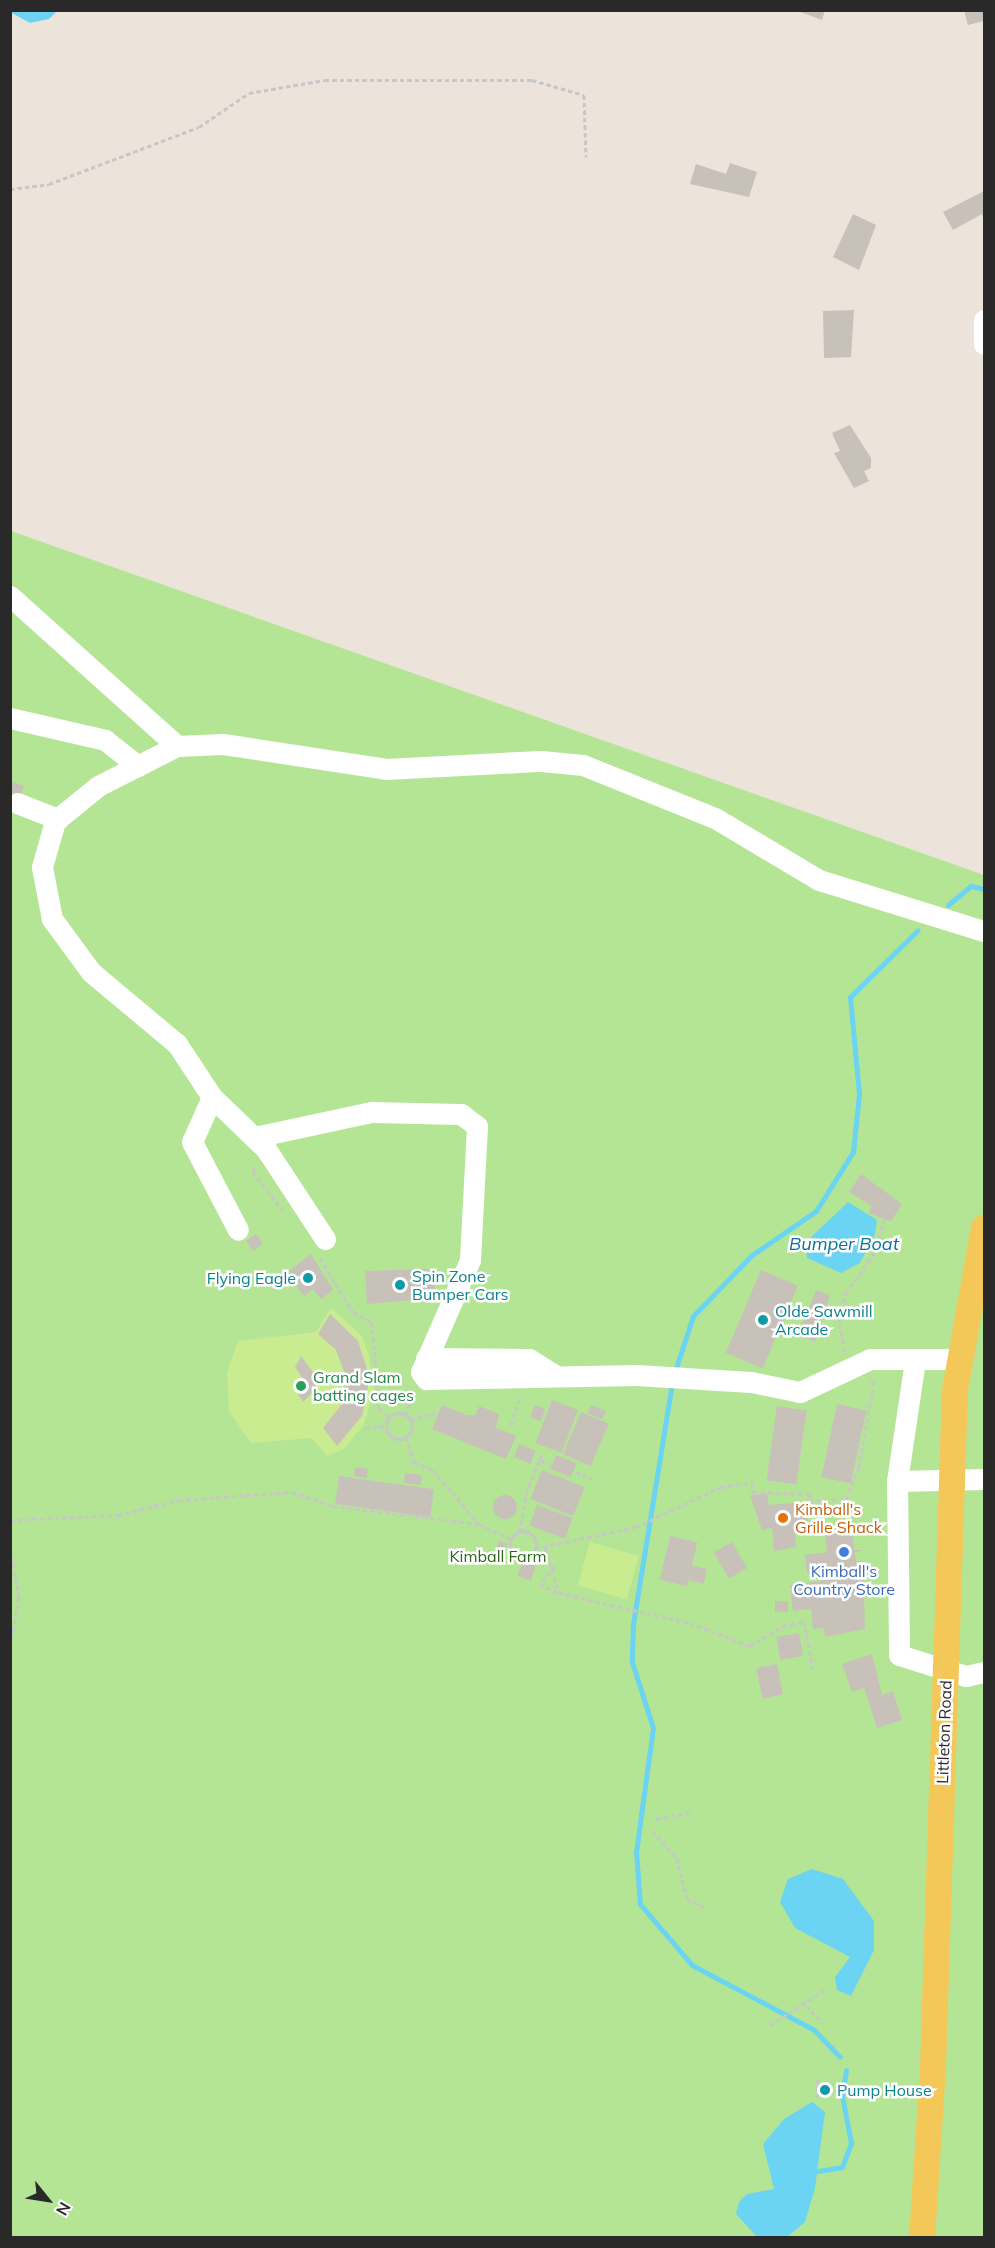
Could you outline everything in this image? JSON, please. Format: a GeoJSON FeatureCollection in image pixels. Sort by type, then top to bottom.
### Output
{"type":"FeatureCollection","features":[{"type":"Feature","properties":{"kind":"main road","name":"Littleton Road"},"geometry":{"type":"LineString","coordinates":[[921,2238],[933,2066],[957,1359],[984,1228]]}},
{"type":"Feature","properties":{"kind":"street"},"geometry":{"type":"LineString","coordinates":[[984,320],[984,344]]}},
{"type":"Feature","properties":{"kind":"street"},"geometry":{"type":"LineString","coordinates":[[10,596],[177,746]]}},
{"type":"Feature","properties":{"kind":"street"},"geometry":{"type":"LineString","coordinates":[[10,718],[105,740],[138,766]]}},
{"type":"Feature","properties":{"kind":"street"},"geometry":{"type":"LineString","coordinates":[[320,1245],[270,1155],[255,1137],[212,1096],[177,1044],[91,972],[57,929],[42,867],[46,841],[58,819],[98,786],[177,746],[223,744],[386,770],[541,761],[583,765],[715,818],[819,879],[984,931]]}},
{"type":"Feature","properties":{"kind":"street"},"geometry":{"type":"LineString","coordinates":[[17,803],[58,819]]}},
{"type":"Feature","properties":{"kind":"street"},"geometry":{"type":"LineString","coordinates":[[212,1096],[192,1142],[238,1230]]}},
{"type":"Feature","properties":{"kind":"street"},"geometry":{"type":"LineString","coordinates":[[255,1137],[372,1112],[461,1114],[477,1126],[470,1260],[426,1358],[421,1372],[426,1380],[528,1378],[555,1375],[636,1375],[716,1379],[800,1392],[848,1367],[870,1359],[957,1359]]}},
{"type":"Feature","properties":{"kind":"street"},"geometry":{"type":"LineString","coordinates":[[426,1358],[529,1359],[555,1375]]}},
{"type":"Feature","properties":{"kind":"street"},"geometry":{"type":"LineString","coordinates":[[915,1360],[897,1481],[898,1655],[966,1676],[984,1672]]}},
{"type":"Feature","properties":{"kind":"street"},"geometry":{"type":"LineString","coordinates":[[897,1481],[984,1479]]}},
{"type":"Feature","properties":{"kind":"path"},"geometry":{"type":"LineString","coordinates":[[10,189],[49,184],[199,128],[249,93],[325,80],[532,80],[584,95],[586,157]]}},
{"type":"Feature","properties":{"kind":"path"},"geometry":{"type":"LineString","coordinates":[[270,1155],[253,1172],[285,1214]]}},
{"type":"Feature","properties":{"kind":"path"},"geometry":{"type":"LineString","coordinates":[[10,1520],[118,1515],[189,1499],[292,1492],[333,1506],[479,1524],[512,1540],[519,1556],[536,1548],[545,1548],[658,1520],[721,1487],[752,1482],[753,1492],[809,1494],[809,1501],[846,1499],[859,1467],[874,1382],[848,1367],[839,1317],[858,1273],[872,1256],[885,1218]]}},
{"type":"Feature","properties":{"kind":"path"},"geometry":{"type":"LineString","coordinates":[[320,1245],[353,1312],[372,1322],[379,1408],[389,1417]]}},
{"type":"Feature","properties":{"kind":"path"},"geometry":{"type":"LineString","coordinates":[[511,1425],[528,1378]]}},
{"type":"Feature","properties":{"kind":"path"},"geometry":{"type":"LineString","coordinates":[[389,1417],[401,1413],[410,1420]]}},
{"type":"Feature","properties":{"kind":"path"},"geometry":{"type":"LineString","coordinates":[[410,1420],[435,1413]]}},
{"type":"Feature","properties":{"kind":"path"},"geometry":{"type":"LineString","coordinates":[[386,1426],[389,1417]]}},
{"type":"Feature","properties":{"kind":"path"},"geometry":{"type":"LineString","coordinates":[[410,1420],[406,1437],[414,1462],[434,1470],[479,1524]]}},
{"type":"Feature","properties":{"kind":"path"},"geometry":{"type":"LineString","coordinates":[[365,1428],[386,1426]]}},
{"type":"Feature","properties":{"kind":"path"},"geometry":{"type":"LineString","coordinates":[[386,1426],[394,1438],[406,1437]]}},
{"type":"Feature","properties":{"kind":"path"},"geometry":{"type":"LineString","coordinates":[[512,1540],[520,1532],[526,1493],[542,1454]]}},
{"type":"Feature","properties":{"kind":"path"},"geometry":{"type":"LineString","coordinates":[[540,1460],[551,1464]]}},
{"type":"Feature","properties":{"kind":"path"},"geometry":{"type":"LineString","coordinates":[[576,1472],[593,1479]]}},
{"type":"Feature","properties":{"kind":"path"},"geometry":{"type":"LineString","coordinates":[[520,1532],[531,1534],[536,1548]]}},
{"type":"Feature","properties":{"kind":"path"},"geometry":{"type":"LineString","coordinates":[[545,1548],[555,1566],[559,1593]]}},
{"type":"Feature","properties":{"kind":"path"},"geometry":{"type":"LineString","coordinates":[[10,1549],[19,1597],[10,1647]]}},
{"type":"Feature","properties":{"kind":"path"},"geometry":{"type":"LineString","coordinates":[[555,1566],[540,1584],[559,1593],[643,1610],[750,1646],[783,1626],[804,1621],[813,1670]]}},
{"type":"Feature","properties":{"kind":"path"},"geometry":{"type":"LineString","coordinates":[[656,1820],[693,1812]]}},
{"type":"Feature","properties":{"kind":"path"},"geometry":{"type":"LineString","coordinates":[[652,1831],[677,1858],[687,1899],[708,1909]]}},
{"type":"Feature","properties":{"kind":"path"},"geometry":{"type":"LineString","coordinates":[[770,2025],[806,2006],[825,1990]]}},
{"type":"Feature","properties":{"kind":"path"},"geometry":{"type":"LineString","coordinates":[[806,2006],[823,2023]]}},
{"type":"Feature","properties":{"kind":"path"},"geometry":{"type":"LineString","coordinates":[[818,2075],[818,2098]]}},
{"type":"Feature","properties":{"kind":"green space","name":"Kimball Farm"},"geometry":{"type":"Polygon","coordinates":[[[11,531],[984,875],[984,2237],[11,2238],[11,531]]]}},
{"type":"Feature","properties":{"kind":"green space","name":"Grand Slam batting cages"},"geometry":{"type":"Polygon","coordinates":[[[331,1308],[362,1336],[369,1356],[374,1390],[364,1424],[344,1449],[327,1456],[312,1438],[251,1443],[229,1411],[227,1373],[238,1341],[316,1332],[331,1308]]]}},
{"type":"Feature","properties":{"kind":"green space"},"geometry":{"type":"Polygon","coordinates":[[[590,1542],[639,1556],[627,1599],[578,1585],[590,1542]]]}},
{"type":"Feature","properties":{"kind":"water"},"geometry":{"type":"Polygon","coordinates":[[[57,11],[49,19],[30,23],[10,12],[57,11]]]}},
{"type":"Feature","properties":{"kind":"water","name":"Bumper Boat"},"geometry":{"type":"Polygon","coordinates":[[[848,1202],[877,1220],[875,1234],[860,1263],[841,1273],[807,1258],[806,1242],[848,1202]]]}},
{"type":"Feature","properties":{"kind":"water"},"geometry":{"type":"Polygon","coordinates":[[[812,1869],[843,1879],[874,1921],[874,1950],[851,1996],[837,1990],[835,1977],[850,1957],[795,1928],[780,1902],[788,1879],[812,1869]]]}},
{"type":"Feature","properties":{"kind":"water"},"geometry":{"type":"Polygon","coordinates":[[[812,2102],[825,2112],[815,2188],[805,2222],[787,2237],[757,2237],[736,2214],[739,2202],[747,2194],[774,2189],[763,2144],[784,2119],[812,2102]]]}},
{"type":"Feature","properties":{"kind":"building"},"geometry":{"type":"Polygon","coordinates":[[[795,10],[825,10],[822,20],[795,10]]]}},
{"type":"Feature","properties":{"kind":"building"},"geometry":{"type":"Polygon","coordinates":[[[964,10],[984,10],[984,21],[968,25],[964,10]]]}},
{"type":"Feature","properties":{"kind":"building"},"geometry":{"type":"Polygon","coordinates":[[[730,163],[757,172],[749,197],[690,184],[696,164],[726,174],[730,163]]]}},
{"type":"Feature","properties":{"kind":"building"},"geometry":{"type":"Polygon","coordinates":[[[984,191],[984,220],[982,214],[953,230],[943,212],[984,191]]]}},
{"type":"Feature","properties":{"kind":"building"},"geometry":{"type":"Polygon","coordinates":[[[853,214],[876,225],[859,270],[833,257],[853,214]]]}},
{"type":"Feature","properties":{"kind":"building"},"geometry":{"type":"Polygon","coordinates":[[[854,310],[851,357],[824,358],[823,311],[854,310]]]}},
{"type":"Feature","properties":{"kind":"building"},"geometry":{"type":"Polygon","coordinates":[[[850,425],[871,458],[871,468],[864,471],[869,481],[854,488],[834,453],[840,451],[832,433],[850,425]]]}},
{"type":"Feature","properties":{"kind":"building"},"geometry":{"type":"Polygon","coordinates":[[[10,781],[24,786],[14,812],[10,810],[10,781]]]}},
{"type":"Feature","properties":{"kind":"building"},"geometry":{"type":"Polygon","coordinates":[[[861,1174],[902,1204],[891,1221],[868,1213],[872,1206],[849,1192],[861,1174]]]}},
{"type":"Feature","properties":{"kind":"building"},"geometry":{"type":"Polygon","coordinates":[[[256,1234],[263,1244],[253,1251],[246,1241],[256,1234]]]}},
{"type":"Feature","properties":{"kind":"building","name":"Flying Eagle"},"geometry":{"type":"Polygon","coordinates":[[[311,1254],[333,1290],[321,1299],[313,1289],[304,1296],[286,1273],[311,1254]]]}},
{"type":"Feature","properties":{"kind":"building","name":"Spin Zone Bumper Cars"},"geometry":{"type":"Polygon","coordinates":[[[426,1269],[434,1272],[435,1298],[367,1304],[365,1271],[426,1269]]]}},
{"type":"Feature","properties":{"kind":"building","name":"Olde Sawmill Arcade"},"geometry":{"type":"Polygon","coordinates":[[[761,1270],[798,1286],[763,1368],[726,1353],[761,1270]]]}},
{"type":"Feature","properties":{"kind":"building"},"geometry":{"type":"Polygon","coordinates":[[[816,1290],[830,1295],[815,1342],[798,1335],[816,1290]]]}},
{"type":"Feature","properties":{"kind":"building"},"geometry":{"type":"Polygon","coordinates":[[[330,1314],[358,1341],[370,1378],[362,1416],[337,1446],[323,1428],[342,1404],[345,1374],[336,1350],[318,1334],[330,1314]]]}},
{"type":"Feature","properties":{"kind":"building"},"geometry":{"type":"Polygon","coordinates":[[[301,1356],[316,1376],[314,1391],[303,1402],[296,1391],[304,1380],[295,1367],[301,1356]]]}},
{"type":"Feature","properties":{"kind":"building"},"geometry":{"type":"Polygon","coordinates":[[[552,1400],[578,1410],[562,1453],[536,1443],[552,1400]]]}},
{"type":"Feature","properties":{"kind":"building"},"geometry":{"type":"Polygon","coordinates":[[[837,1404],[866,1410],[851,1484],[821,1477],[837,1404]]]}},
{"type":"Feature","properties":{"kind":"building"},"geometry":{"type":"Polygon","coordinates":[[[442,1405],[467,1415],[475,1415],[479,1406],[499,1414],[496,1428],[516,1436],[506,1459],[432,1429],[442,1405]]]}},
{"type":"Feature","properties":{"kind":"building"},"geometry":{"type":"Polygon","coordinates":[[[535,1405],[545,1409],[540,1421],[530,1417],[535,1405]]]}},
{"type":"Feature","properties":{"kind":"building"},"geometry":{"type":"Polygon","coordinates":[[[591,1405],[606,1411],[602,1419],[588,1413],[591,1405]]]}},
{"type":"Feature","properties":{"kind":"building"},"geometry":{"type":"Polygon","coordinates":[[[777,1406],[807,1410],[796,1484],[767,1480],[777,1406]]]}},
{"type":"Feature","properties":{"kind":"building"},"geometry":{"type":"Polygon","coordinates":[[[581,1412],[609,1424],[591,1466],[563,1454],[581,1412]]]}},
{"type":"Feature","properties":{"kind":"building"},"geometry":{"type":"Polygon","coordinates":[[[519,1444],[536,1451],[530,1464],[514,1457],[519,1444]]]}},
{"type":"Feature","properties":{"kind":"building"},"geometry":{"type":"Polygon","coordinates":[[[556,1455],[577,1463],[571,1477],[551,1469],[556,1455]]]}},
{"type":"Feature","properties":{"kind":"building"},"geometry":{"type":"Polygon","coordinates":[[[355,1467],[368,1469],[366,1478],[354,1476],[355,1467]]]}},
{"type":"Feature","properties":{"kind":"building"},"geometry":{"type":"Polygon","coordinates":[[[542,1470],[585,1487],[573,1516],[530,1499],[542,1470]]]}},
{"type":"Feature","properties":{"kind":"building"},"geometry":{"type":"Polygon","coordinates":[[[405,1473],[422,1475],[421,1485],[404,1483],[405,1473]]]}},
{"type":"Feature","properties":{"kind":"building"},"geometry":{"type":"Polygon","coordinates":[[[339,1476],[434,1489],[430,1517],[335,1504],[339,1476]]]}},
{"type":"Feature","properties":{"kind":"building","name":"Kimball's Grille Shack"},"geometry":{"type":"Polygon","coordinates":[[[767,1494],[769,1505],[804,1502],[808,1524],[794,1526],[796,1547],[774,1551],[772,1528],[762,1530],[750,1495],[767,1494]]]}},
{"type":"Feature","properties":{"kind":"building"},"geometry":{"type":"Polygon","coordinates":[[[505,1495],[514,1498],[517,1507],[514,1516],[505,1519],[496,1516],[493,1507],[496,1498],[505,1495]]]}},
{"type":"Feature","properties":{"kind":"building"},"geometry":{"type":"Polygon","coordinates":[[[537,1505],[573,1518],[565,1539],[529,1526],[537,1505]]]}},
{"type":"Feature","properties":{"kind":"building"},"geometry":{"type":"Polygon","coordinates":[[[852,1530],[854,1550],[864,1550],[855,1552],[856,1561],[863,1561],[865,1629],[825,1637],[824,1628],[813,1629],[811,1609],[793,1611],[790,1585],[822,1581],[821,1571],[807,1573],[805,1555],[827,1552],[825,1534],[852,1530]]]}},
{"type":"Feature","properties":{"kind":"building"},"geometry":{"type":"Polygon","coordinates":[[[670,1536],[697,1542],[687,1586],[660,1580],[670,1536]]]}},
{"type":"Feature","properties":{"kind":"building"},"geometry":{"type":"Polygon","coordinates":[[[499,1541],[507,1544],[504,1554],[495,1550],[499,1541]]]}},
{"type":"Feature","properties":{"kind":"building"},"geometry":{"type":"Polygon","coordinates":[[[732,1542],[747,1568],[729,1578],[714,1552],[732,1542]]]}},
{"type":"Feature","properties":{"kind":"building"},"geometry":{"type":"Polygon","coordinates":[[[522,1562],[535,1566],[531,1580],[518,1576],[522,1562]]]}},
{"type":"Feature","properties":{"kind":"building"},"geometry":{"type":"Polygon","coordinates":[[[692,1566],[707,1569],[704,1584],[689,1581],[692,1566]]]}},
{"type":"Feature","properties":{"kind":"building"},"geometry":{"type":"Polygon","coordinates":[[[775,1601],[788,1601],[788,1612],[775,1612],[775,1601]]]}},
{"type":"Feature","properties":{"kind":"building"},"geometry":{"type":"Polygon","coordinates":[[[799,1633],[803,1656],[780,1660],[776,1637],[799,1633]]]}},
{"type":"Feature","properties":{"kind":"building"},"geometry":{"type":"Polygon","coordinates":[[[872,1654],[882,1695],[893,1691],[902,1720],[877,1728],[864,1688],[852,1692],[842,1664],[872,1654]]]}},
{"type":"Feature","properties":{"kind":"building"},"geometry":{"type":"Polygon","coordinates":[[[777,1664],[783,1694],[762,1698],[756,1668],[777,1664]]]}},
{"type":"Feature","properties":{"kind":"building","name":"Pump House"},"geometry":{"type":"Polygon","coordinates":[[[821,2084],[829,2085],[827,2097],[820,2096],[821,2084]]]}},
{"type":"Feature","properties":{"kind":"waterway"},"geometry":{"type":"LineString","coordinates":[[948,905],[971,886],[984,889]]}},
{"type":"Feature","properties":{"kind":"waterway"},"geometry":{"type":"LineString","coordinates":[[675,1371],[693,1316],[752,1255],[816,1211],[853,1152],[859,1094],[850,997],[918,930]]}},
{"type":"Feature","properties":{"kind":"waterway"},"geometry":{"type":"LineString","coordinates":[[672,1383],[633,1625],[632,1662],[653,1728],[636,1852],[640,1904],[692,1965],[814,2030],[840,2057]]}},
{"type":"Feature","properties":{"kind":"waterway"},"geometry":{"type":"LineString","coordinates":[[812,2172],[842,2167],[851,2143],[842,2096],[846,2070]]}},
{"type":"Feature","properties":{"kind":"place","name":"Flying Eagle"},"geometry":{"type":"Point","coordinates":[308,1278]}},
{"type":"Feature","properties":{"kind":"place","name":"Spin Zone Bumper Cars"},"geometry":{"type":"Point","coordinates":[400,1285]}},
{"type":"Feature","properties":{"kind":"place","name":"Olde Sawmill Arcade"},"geometry":{"type":"Point","coordinates":[763,1320]}},
{"type":"Feature","properties":{"kind":"place","name":"Grand Slam batting cages"},"geometry":{"type":"Point","coordinates":[301,1386]}},
{"type":"Feature","properties":{"kind":"place","name":"Kimball's Grille Shack"},"geometry":{"type":"Point","coordinates":[783,1518]}},
{"type":"Feature","properties":{"kind":"place","name":"Kimball's Country Store"},"geometry":{"type":"Point","coordinates":[844,1552]}},
{"type":"Feature","properties":{"kind":"place","name":"Pump House"},"geometry":{"type":"Point","coordinates":[825,2090]}}]}
